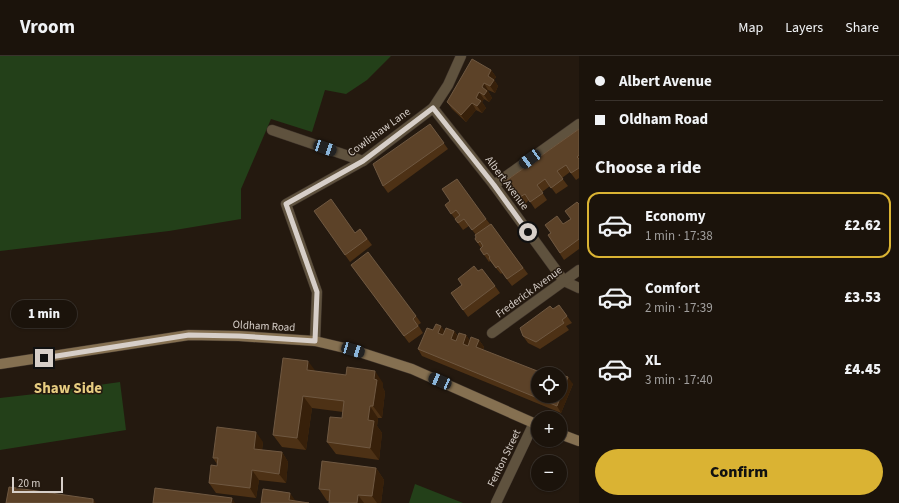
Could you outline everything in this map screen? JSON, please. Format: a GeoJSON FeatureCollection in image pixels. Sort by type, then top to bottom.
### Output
{"type":"FeatureCollection","features":[{"type":"Feature","properties":{"kind":"main road","name":"Oldham Road"},"geometry":{"type":"LineString","coordinates":[[0,364],[189,335],[239,336],[315,341],[353,350],[412,369],[531,422]]}},
{"type":"Feature","properties":{"kind":"main road"},"geometry":{"type":"LineString","coordinates":[[567,437],[579,441]]}},
{"type":"Feature","properties":{"kind":"street","name":"Cowlishaw Lane"},"geometry":{"type":"LineString","coordinates":[[315,341],[317,292],[286,204],[363,161],[433,108],[448,85],[461,56]]}},
{"type":"Feature","properties":{"kind":"street","name":"Albert Avenue"},"geometry":{"type":"LineString","coordinates":[[433,108],[494,185],[564,281],[579,288]]}},
{"type":"Feature","properties":{"kind":"street"},"geometry":{"type":"LineString","coordinates":[[494,185],[579,124]]}},
{"type":"Feature","properties":{"kind":"street"},"geometry":{"type":"LineString","coordinates":[[272,130],[363,161]]}},
{"type":"Feature","properties":{"kind":"street","name":"Frederick Avenue"},"geometry":{"type":"LineString","coordinates":[[492,333],[579,270]]}},
{"type":"Feature","properties":{"kind":"street","name":"Fenton Street"},"geometry":{"type":"LineString","coordinates":[[496,503],[531,434]]}},
{"type":"Feature","properties":{"kind":"green space"},"geometry":{"type":"Polygon","coordinates":[[[0,56],[391,56],[367,80],[346,94],[325,90],[312,132],[271,119],[241,189],[241,219],[169,231],[0,251],[0,56]]]}},
{"type":"Feature","properties":{"kind":"green space"},"geometry":{"type":"Polygon","coordinates":[[[120,382],[126,430],[0,450],[0,398],[120,382]]]}},
{"type":"Feature","properties":{"kind":"green space"},"geometry":{"type":"Polygon","coordinates":[[[415,484],[463,503],[409,503],[415,484]]]}},
{"type":"Feature","properties":{"kind":"building"},"geometry":{"type":"Polygon","coordinates":[[[472,59],[491,70],[488,76],[494,80],[490,86],[484,83],[482,87],[487,91],[484,95],[479,92],[476,98],[481,101],[477,106],[472,103],[461,115],[447,102],[472,59]]]}},
{"type":"Feature","properties":{"kind":"building"},"geometry":{"type":"Polygon","coordinates":[[[430,124],[444,143],[383,186],[373,164],[430,124]]]}},
{"type":"Feature","properties":{"kind":"building"},"geometry":{"type":"Polygon","coordinates":[[[579,129],[579,155],[577,157],[579,159],[579,168],[571,173],[566,165],[557,171],[563,179],[551,188],[545,179],[537,185],[543,193],[530,202],[525,194],[520,197],[507,180],[579,129]]]}},
{"type":"Feature","properties":{"kind":"building"},"geometry":{"type":"Polygon","coordinates":[[[457,179],[486,219],[472,230],[464,219],[458,223],[455,219],[460,215],[456,210],[451,214],[445,205],[450,201],[442,189],[457,179]]]}},
{"type":"Feature","properties":{"kind":"building"},"geometry":{"type":"Polygon","coordinates":[[[331,199],[355,233],[360,229],[367,239],[345,255],[314,211],[331,199]]]}},
{"type":"Feature","properties":{"kind":"building"},"geometry":{"type":"Polygon","coordinates":[[[577,202],[579,204],[579,239],[560,253],[548,235],[551,233],[545,225],[557,216],[563,224],[571,219],[565,211],[577,202]]]}},
{"type":"Feature","properties":{"kind":"building"},"geometry":{"type":"Polygon","coordinates":[[[491,224],[523,268],[507,279],[498,266],[496,268],[487,253],[484,255],[480,249],[483,246],[480,241],[478,243],[475,239],[475,235],[491,224]]]}},
{"type":"Feature","properties":{"kind":"building"},"geometry":{"type":"Polygon","coordinates":[[[368,252],[416,316],[413,319],[418,326],[404,336],[351,265],[368,252]]]}},
{"type":"Feature","properties":{"kind":"building"},"geometry":{"type":"Polygon","coordinates":[[[474,266],[478,271],[482,269],[495,286],[463,310],[451,293],[462,285],[458,279],[474,266]]]}},
{"type":"Feature","properties":{"kind":"building"},"geometry":{"type":"Polygon","coordinates":[[[559,305],[567,316],[562,320],[564,323],[536,342],[523,336],[520,328],[550,306],[553,309],[559,305]]]}},
{"type":"Feature","properties":{"kind":"building"},"geometry":{"type":"Polygon","coordinates":[[[436,324],[441,326],[438,333],[443,335],[446,328],[454,331],[451,339],[456,341],[459,333],[466,335],[463,344],[468,346],[471,337],[479,340],[476,347],[531,369],[531,395],[418,349],[427,328],[433,330],[436,324]]]}},
{"type":"Feature","properties":{"kind":"building"},"geometry":{"type":"Polygon","coordinates":[[[283,358],[308,361],[307,370],[346,375],[347,367],[375,371],[374,379],[377,380],[373,406],[370,406],[368,420],[374,421],[370,448],[327,442],[330,417],[342,418],[344,401],[303,396],[297,438],[273,435],[283,358]]]}},
{"type":"Feature","properties":{"kind":"building"},"geometry":{"type":"Polygon","coordinates":[[[550,403],[558,403],[557,406],[550,403]]]}},
{"type":"Feature","properties":{"kind":"building"},"geometry":{"type":"Polygon","coordinates":[[[217,427],[256,432],[254,449],[282,452],[279,474],[252,470],[250,488],[209,483],[211,465],[217,466],[218,458],[213,458],[217,427]]]}},
{"type":"Feature","properties":{"kind":"building"},"geometry":{"type":"Polygon","coordinates":[[[322,461],[376,468],[372,496],[358,495],[357,503],[329,503],[330,490],[319,489],[322,461]]]}},
{"type":"Feature","properties":{"kind":"building"},"geometry":{"type":"Polygon","coordinates":[[[9,487],[93,499],[93,503],[6,503],[9,487]]]}},
{"type":"Feature","properties":{"kind":"building"},"geometry":{"type":"Polygon","coordinates":[[[155,488],[232,498],[231,503],[153,503],[155,488]]]}},
{"type":"Feature","properties":{"kind":"building"},"geometry":{"type":"Polygon","coordinates":[[[263,489],[290,493],[289,500],[309,503],[261,503],[263,489]]]}},
{"type":"Feature","properties":{"kind":"district","name":"Shaw Side"},"geometry":{"type":"Point","coordinates":[68,388]}},
{"type":"Feature","properties":{"kind":"route"},"geometry":{"type":"LineString","coordinates":[[44,358],[189,335],[239,336],[315,341],[317,292],[286,204],[363,161],[433,108],[494,185],[528,232]]}}]}
